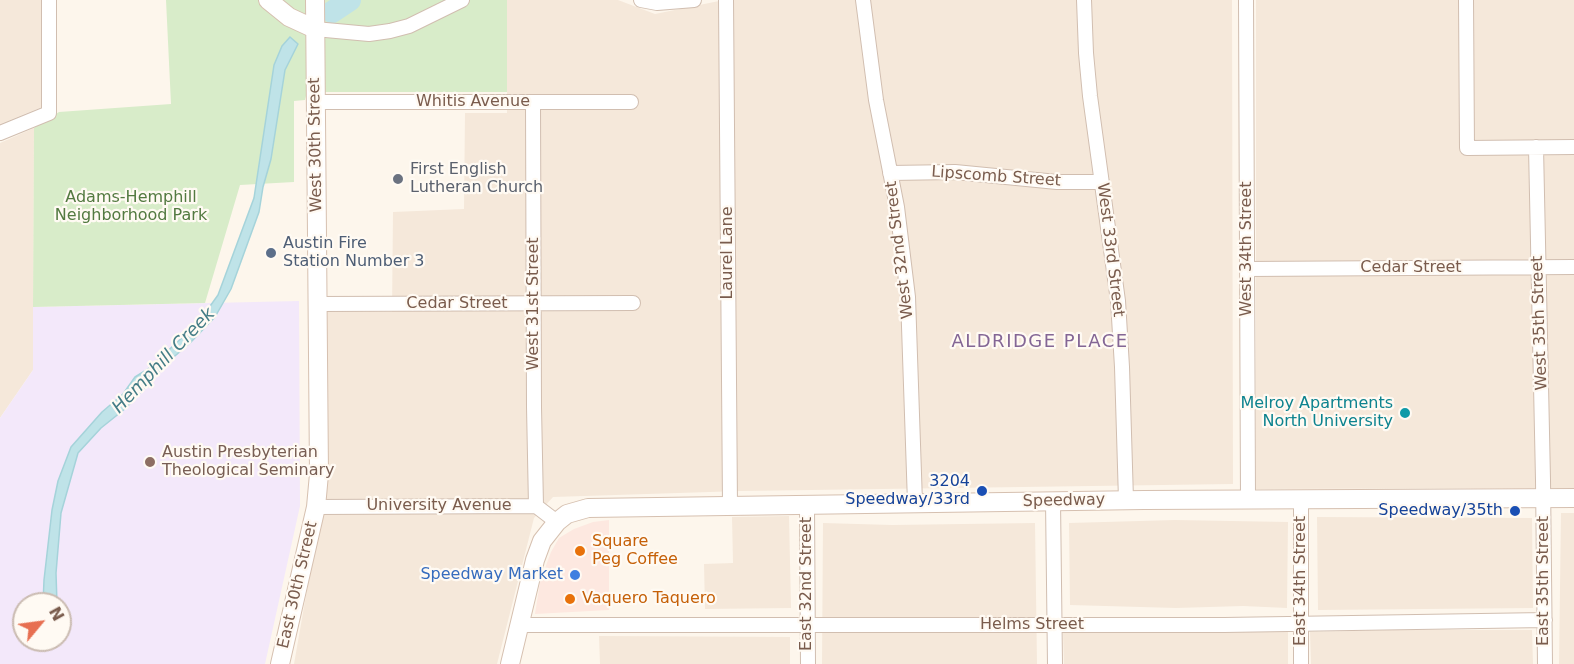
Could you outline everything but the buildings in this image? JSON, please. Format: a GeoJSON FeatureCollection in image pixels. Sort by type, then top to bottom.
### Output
{"type":"FeatureCollection","features":[{"type":"Feature","properties":{"kind":"street"},"geometry":{"type":"LineString","coordinates":[[0,133],[49,113],[49,0]]}},
{"type":"Feature","properties":{"kind":"street"},"geometry":{"type":"LineString","coordinates":[[268,0],[289,17],[315,29],[369,34],[409,26],[462,0]]}},
{"type":"Feature","properties":{"kind":"street","name":"West 30th Street"},"geometry":{"type":"LineString","coordinates":[[315,0],[319,474],[316,507]]}},
{"type":"Feature","properties":{"kind":"street"},"geometry":{"type":"LineString","coordinates":[[641,0],[657,3],[694,0]]}},
{"type":"Feature","properties":{"kind":"street","name":"Laurel Lane"},"geometry":{"type":"LineString","coordinates":[[726,0],[729,506]]}},
{"type":"Feature","properties":{"kind":"street","name":"West 32nd Street"},"geometry":{"type":"LineString","coordinates":[[863,0],[876,100],[903,247],[908,297],[915,502]]}},
{"type":"Feature","properties":{"kind":"street","name":"West 33rd Street"},"geometry":{"type":"LineString","coordinates":[[1084,0],[1087,64],[1118,302],[1126,500]]}},
{"type":"Feature","properties":{"kind":"street","name":"West 34th Street"},"geometry":{"type":"LineString","coordinates":[[1246,0],[1248,499]]}},
{"type":"Feature","properties":{"kind":"street"},"geometry":{"type":"LineString","coordinates":[[1466,0],[1467,148],[1574,147]]}},
{"type":"Feature","properties":{"kind":"street","name":"Whitis Avenue"},"geometry":{"type":"LineString","coordinates":[[315,102],[631,102]]}},
{"type":"Feature","properties":{"kind":"street","name":"West 31st Street"},"geometry":{"type":"LineString","coordinates":[[533,103],[536,506]]}},
{"type":"Feature","properties":{"kind":"street","name":"West 35th Street"},"geometry":{"type":"LineString","coordinates":[[1536,147],[1544,498]]}},
{"type":"Feature","properties":{"kind":"street","name":"Lipscomb Street"},"geometry":{"type":"LineString","coordinates":[[890,173],[955,172],[1057,182],[1102,182]]}},
{"type":"Feature","properties":{"kind":"street","name":"Cedar Street"},"geometry":{"type":"LineString","coordinates":[[1247,268],[1574,267]]}},
{"type":"Feature","properties":{"kind":"street","name":"Cedar Street"},"geometry":{"type":"LineString","coordinates":[[317,304],[633,303]]}},
{"type":"Feature","properties":{"kind":"street","name":"East 35th Street"},"geometry":{"type":"LineString","coordinates":[[1544,498],[1545,664]]}},
{"type":"Feature","properties":{"kind":"street","name":"Speedway"},"geometry":{"type":"LineString","coordinates":[[557,522],[567,514],[588,508],[915,502],[1574,498]]}},
{"type":"Feature","properties":{"kind":"street","name":"East 34th Street"},"geometry":{"type":"LineString","coordinates":[[1301,499],[1301,664]]}},
{"type":"Feature","properties":{"kind":"street"},"geometry":{"type":"LineString","coordinates":[[1053,501],[1055,664]]}},
{"type":"Feature","properties":{"kind":"street","name":"East 32nd Street"},"geometry":{"type":"LineString","coordinates":[[807,504],[808,664]]}},
{"type":"Feature","properties":{"kind":"street"},"geometry":{"type":"LineString","coordinates":[[510,664],[538,551],[542,541],[557,522],[536,506]]}},
{"type":"Feature","properties":{"kind":"street","name":"University Avenue"},"geometry":{"type":"LineString","coordinates":[[316,507],[536,506]]}},
{"type":"Feature","properties":{"kind":"street","name":"East 30th Street"},"geometry":{"type":"LineString","coordinates":[[280,664],[316,507]]}},
{"type":"Feature","properties":{"kind":"street","name":"Helms Street"},"geometry":{"type":"LineString","coordinates":[[520,625],[1054,625],[1545,620]]}},
{"type":"Feature","properties":{"kind":"shaded area"},"geometry":{"type":"Polygon","coordinates":[[[0,0],[41,0],[42,107],[0,124],[0,0]]]}},
{"type":"Feature","properties":{"kind":"shaded area"},"geometry":{"type":"Polygon","coordinates":[[[507,0],[618,0],[655,14],[724,0],[1232,0],[1233,484],[741,491],[553,497],[534,518],[497,664],[294,664],[327,493],[326,311],[392,312],[393,212],[464,209],[465,113],[507,113],[507,0]]]}},
{"type":"Feature","properties":{"kind":"shaded area"},"geometry":{"type":"Polygon","coordinates":[[[1256,0],[1574,0],[1574,488],[1256,489],[1256,0]]]}},
{"type":"Feature","properties":{"kind":"shaded area"},"geometry":{"type":"Polygon","coordinates":[[[34,128],[33,370],[0,418],[0,143],[34,128]]]}},
{"type":"Feature","properties":{"kind":"shaded area","name":"Austin Presbyterian Theological Seminary"},"geometry":{"type":"Polygon","coordinates":[[[299,301],[300,506],[265,664],[0,664],[0,418],[33,370],[33,307],[299,301]]]}},
{"type":"Feature","properties":{"kind":"shaded area"},"geometry":{"type":"Polygon","coordinates":[[[1561,513],[1574,513],[1574,664],[1559,664],[1561,513]]]}},
{"type":"Feature","properties":{"kind":"shaded area"},"geometry":{"type":"Polygon","coordinates":[[[789,516],[791,608],[705,609],[704,564],[733,563],[732,517],[789,516]]]}},
{"type":"Feature","properties":{"kind":"shaded area"},"geometry":{"type":"Polygon","coordinates":[[[1317,517],[1532,518],[1533,608],[1318,610],[1317,517]]]}},
{"type":"Feature","properties":{"kind":"shaded area"},"geometry":{"type":"Polygon","coordinates":[[[609,520],[609,610],[535,614],[540,582],[559,538],[593,522],[609,520]]]}},
{"type":"Feature","properties":{"kind":"shaded area"},"geometry":{"type":"Polygon","coordinates":[[[1175,520],[1288,522],[1287,608],[1070,605],[1069,523],[1175,520]]]}},
{"type":"Feature","properties":{"kind":"shaded area"},"geometry":{"type":"Polygon","coordinates":[[[823,523],[892,525],[1035,523],[1037,664],[822,664],[823,523]]]}},
{"type":"Feature","properties":{"kind":"shaded area"},"geometry":{"type":"Polygon","coordinates":[[[1532,630],[1533,664],[1311,664],[1310,632],[1532,630]]]}},
{"type":"Feature","properties":{"kind":"shaded area"},"geometry":{"type":"Polygon","coordinates":[[[1063,632],[1288,632],[1288,664],[1064,664],[1063,632]]]}},
{"type":"Feature","properties":{"kind":"shaded area"},"geometry":{"type":"Polygon","coordinates":[[[599,636],[790,637],[790,664],[600,664],[599,636]]]}},
{"type":"Feature","properties":{"kind":"green space","name":"Adams-Hemphill Neighborhood Park"},"geometry":{"type":"Polygon","coordinates":[[[166,0],[507,0],[507,92],[307,92],[305,100],[294,101],[294,182],[240,185],[205,303],[33,307],[34,128],[59,112],[171,104],[166,0]]]}},
{"type":"Feature","properties":{"kind":"water"},"geometry":{"type":"Polygon","coordinates":[[[290,37],[298,44],[285,70],[271,159],[259,212],[231,289],[215,317],[168,362],[126,408],[101,428],[78,453],[61,513],[57,592],[44,592],[52,510],[58,481],[71,447],[102,412],[123,394],[135,377],[148,369],[198,323],[218,295],[254,198],[274,65],[282,46],[290,37]]]}},
{"type":"Feature","properties":{"kind":"waterway","name":"Hemphill Creek"},"geometry":{"type":"LineString","coordinates":[[332,12],[350,0]]}},
{"type":"Feature","properties":{"kind":"place","name":"First English Lutheran Church"},"geometry":{"type":"Point","coordinates":[398,179]}},
{"type":"Feature","properties":{"kind":"place","name":"Austin Fire Station Number 3"},"geometry":{"type":"Point","coordinates":[271,253]}},
{"type":"Feature","properties":{"kind":"place","name":"Melroy Apartments North University"},"geometry":{"type":"Point","coordinates":[1405,413]}},
{"type":"Feature","properties":{"kind":"place","name":"Austin Presbyterian Theological Seminary"},"geometry":{"type":"Point","coordinates":[150,462]}},
{"type":"Feature","properties":{"kind":"place","name":"3204 Speedway/33rd"},"geometry":{"type":"Point","coordinates":[982,491]}},
{"type":"Feature","properties":{"kind":"place","name":"Speedway/35th"},"geometry":{"type":"Point","coordinates":[1515,511]}},
{"type":"Feature","properties":{"kind":"place","name":"Square Peg Coffee"},"geometry":{"type":"Point","coordinates":[580,551]}},
{"type":"Feature","properties":{"kind":"place","name":"Speedway Market"},"geometry":{"type":"Point","coordinates":[575,575]}},
{"type":"Feature","properties":{"kind":"place","name":"Vaquero Taquero"},"geometry":{"type":"Point","coordinates":[570,599]}},
{"type":"Feature","properties":{"kind":"district","name":"ALDRIDGE PLACE"},"geometry":{"type":"Point","coordinates":[1040,342]}}]}
